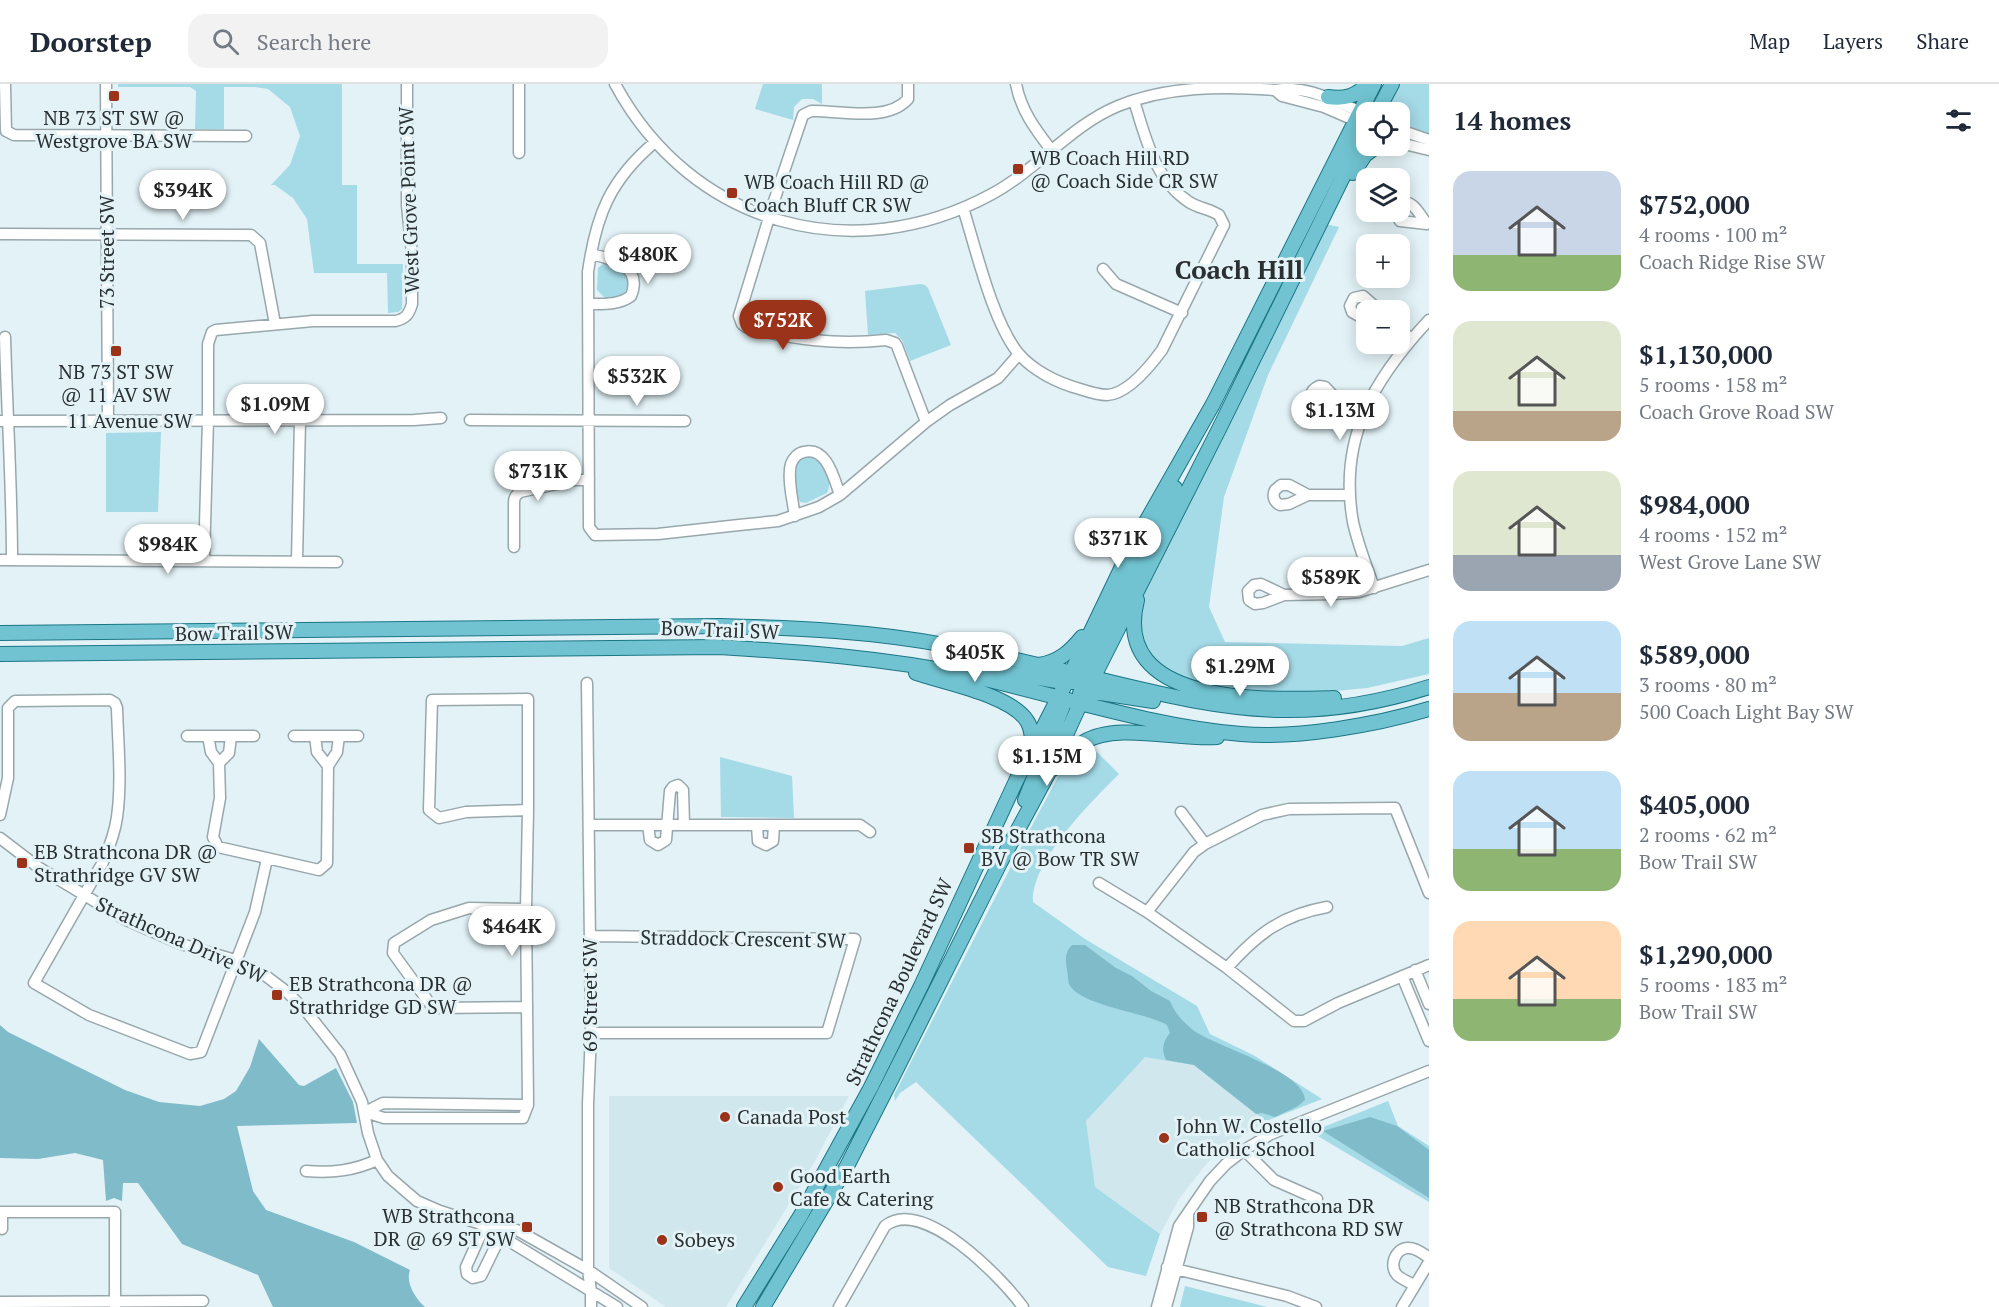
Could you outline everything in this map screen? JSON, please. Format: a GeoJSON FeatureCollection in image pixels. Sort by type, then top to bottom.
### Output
{"type":"FeatureCollection","features":[{"type":"Feature","properties":{"kind":"main road"},"geometry":{"type":"LineString","coordinates":[[1328,97],[1351,96],[1367,84]]}},
{"type":"Feature","properties":{"kind":"main road"},"geometry":{"type":"LineString","coordinates":[[1369,102],[1374,84]]}},
{"type":"Feature","properties":{"kind":"main road"},"geometry":{"type":"LineString","coordinates":[[1382,102],[1392,84]]}},
{"type":"Feature","properties":{"kind":"main road"},"geometry":{"type":"LineString","coordinates":[[1075,688],[1093,624],[1130,550],[1213,404],[1356,134]]}},
{"type":"Feature","properties":{"kind":"main road"},"geometry":{"type":"LineString","coordinates":[[1075,688],[1142,582],[1329,206],[1356,138]]}},
{"type":"Feature","properties":{"kind":"main road"},"geometry":{"type":"LineString","coordinates":[[1329,206],[1364,156]]}},
{"type":"Feature","properties":{"kind":"main road"},"geometry":{"type":"LineString","coordinates":[[1000,862],[1075,688],[1191,457],[1213,404]]}},
{"type":"Feature","properties":{"kind":"main road"},"geometry":{"type":"LineString","coordinates":[[1142,582],[1133,625],[1140,649],[1152,668],[1182,684],[1231,695],[1280,699],[1338,698],[1427,688]]}},
{"type":"Feature","properties":{"kind":"main road"},"geometry":{"type":"LineString","coordinates":[[1034,665],[1057,660],[1072,650],[1093,624]]}},
{"type":"Feature","properties":{"kind":"main road","name":"Bow Trail SW"},"geometry":{"type":"LineString","coordinates":[[0,633],[720,626],[793,628],[887,635],[952,646],[1034,665],[1075,688],[1170,724],[1243,734],[1338,729],[1429,709]]}},
{"type":"Feature","properties":{"kind":"main road","name":"Bow Trail SW"},"geometry":{"type":"LineString","coordinates":[[0,654],[719,647],[883,661]]}},
{"type":"Feature","properties":{"kind":"main road"},"geometry":{"type":"LineString","coordinates":[[883,661],[922,660],[1200,710],[1238,713],[1363,704],[1427,688]]}},
{"type":"Feature","properties":{"kind":"main road"},"geometry":{"type":"LineString","coordinates":[[883,661],[993,697],[1013,707],[1028,722],[1033,748]]}},
{"type":"Feature","properties":{"kind":"main road","name":"Strathcona Boulevard SW"},"geometry":{"type":"LineString","coordinates":[[745,1305],[807,1206],[867,1096],[1033,748],[1075,688]]}},
{"type":"Feature","properties":{"kind":"main road","name":"Strathcona Boulevard SW"},"geometry":{"type":"LineString","coordinates":[[763,1307],[847,1166],[1000,862],[1049,772],[1075,688]]}},
{"type":"Feature","properties":{"kind":"main road"},"geometry":{"type":"LineString","coordinates":[[1049,772],[1085,741],[1111,733],[1199,738],[1243,734]]}},
{"type":"Feature","properties":{"kind":"street"},"geometry":{"type":"LineString","coordinates":[[5,84],[6,131],[14,135],[246,136]]}},
{"type":"Feature","properties":{"kind":"street","name":"73 Street SW"},"geometry":{"type":"LineString","coordinates":[[106,84],[108,421]]}},
{"type":"Feature","properties":{"kind":"street","name":"West Grove Point SW"},"geometry":{"type":"LineString","coordinates":[[208,420],[208,344],[212,332],[313,321],[395,321],[402,319],[410,311],[412,254],[407,205],[406,84]]}},
{"type":"Feature","properties":{"kind":"street"},"geometry":{"type":"LineString","coordinates":[[519,84],[519,153]]}},
{"type":"Feature","properties":{"kind":"street"},"geometry":{"type":"LineString","coordinates":[[615,84],[632,113],[655,142],[681,169],[712,191],[769,218],[823,229],[859,230],[898,226],[963,208],[1011,182],[1091,120],[1134,101],[1194,89],[1231,86],[1289,89],[1328,97],[1356,116]]}},
{"type":"Feature","properties":{"kind":"street"},"geometry":{"type":"LineString","coordinates":[[908,84],[908,99],[898,108],[869,113],[811,111],[803,115],[739,314],[742,324],[746,327],[795,339],[838,343],[892,341],[897,346],[926,422]]}},
{"type":"Feature","properties":{"kind":"street"},"geometry":{"type":"LineString","coordinates":[[1016,84],[1024,110],[1035,130],[1052,151]]}},
{"type":"Feature","properties":{"kind":"street"},"geometry":{"type":"LineString","coordinates":[[1275,90],[1282,96],[1356,118]]}},
{"type":"Feature","properties":{"kind":"street"},"geometry":{"type":"LineString","coordinates":[[963,208],[999,320],[1019,354],[1049,377],[1071,387],[1101,394],[1121,391],[1149,367],[1162,350],[1224,229],[1223,222],[1216,212],[1191,204],[1163,177],[1151,154],[1134,101]]}},
{"type":"Feature","properties":{"kind":"street"},"geometry":{"type":"LineString","coordinates":[[1410,133],[1429,140]]}},
{"type":"Feature","properties":{"kind":"street"},"geometry":{"type":"LineString","coordinates":[[655,142],[632,163],[613,189],[597,222],[588,272],[589,527],[595,534],[658,534],[778,521],[819,507],[840,495],[926,422],[950,405],[998,378],[1019,354]]}},
{"type":"Feature","properties":{"kind":"street"},"geometry":{"type":"LineString","coordinates":[[1410,145],[1429,150]]}},
{"type":"Feature","properties":{"kind":"street"},"geometry":{"type":"LineString","coordinates":[[1410,203],[1428,224]]}},
{"type":"Feature","properties":{"kind":"street"},"geometry":{"type":"LineString","coordinates":[[1409,222],[1428,224]]}},
{"type":"Feature","properties":{"kind":"street"},"geometry":{"type":"LineString","coordinates":[[0,234],[255,236],[261,243],[275,324]]}},
{"type":"Feature","properties":{"kind":"street"},"geometry":{"type":"LineString","coordinates":[[589,304],[609,304],[626,300],[631,296],[634,282],[622,264],[591,254]]}},
{"type":"Feature","properties":{"kind":"street"},"geometry":{"type":"LineString","coordinates":[[1103,269],[1116,284],[1182,313]]}},
{"type":"Feature","properties":{"kind":"street"},"geometry":{"type":"LineString","coordinates":[[1356,315],[1351,309],[1352,300],[1357,296],[1363,296],[1370,300]]}},
{"type":"Feature","properties":{"kind":"street"},"geometry":{"type":"LineString","coordinates":[[1374,588],[1356,534],[1350,495],[1353,448],[1370,398],[1388,368],[1429,320]]}},
{"type":"Feature","properties":{"kind":"street"},"geometry":{"type":"LineString","coordinates":[[5,338],[4,421],[12,491],[12,560]]}},
{"type":"Feature","properties":{"kind":"street"},"geometry":{"type":"LineString","coordinates":[[1341,404],[1364,413]]}},
{"type":"Feature","properties":{"kind":"street","name":"11 Avenue SW"},"geometry":{"type":"LineString","coordinates":[[4,421],[414,420],[441,418]]}},
{"type":"Feature","properties":{"kind":"street"},"geometry":{"type":"LineString","coordinates":[[204,560],[208,420]]}},
{"type":"Feature","properties":{"kind":"street"},"geometry":{"type":"LineString","coordinates":[[297,561],[300,420]]}},
{"type":"Feature","properties":{"kind":"street"},"geometry":{"type":"LineString","coordinates":[[470,420],[685,421]]}},
{"type":"Feature","properties":{"kind":"street"},"geometry":{"type":"LineString","coordinates":[[795,516],[790,467],[796,456],[803,452],[817,452],[825,458],[840,495]]}},
{"type":"Feature","properties":{"kind":"street"},"geometry":{"type":"LineString","coordinates":[[514,547],[514,497],[517,494],[525,490],[575,480],[589,480]]}},
{"type":"Feature","properties":{"kind":"street"},"geometry":{"type":"LineString","coordinates":[[1308,495],[1350,495]]}},
{"type":"Feature","properties":{"kind":"street"},"geometry":{"type":"LineString","coordinates":[[0,560],[337,562]]}},
{"type":"Feature","properties":{"kind":"street"},"geometry":{"type":"LineString","coordinates":[[1284,595],[1345,594],[1374,588],[1429,570]]}},
{"type":"Feature","properties":{"kind":"street","name":"69 Street SW"},"geometry":{"type":"LineString","coordinates":[[587,683],[591,936],[588,1270],[591,1307]]}},
{"type":"Feature","properties":{"kind":"street"},"geometry":{"type":"LineString","coordinates":[[365,1112],[384,1118],[523,1118],[528,1105],[526,909],[528,810],[528,699],[432,700],[429,810],[439,818],[466,812],[528,810]]}},
{"type":"Feature","properties":{"kind":"street"},"geometry":{"type":"LineString","coordinates":[[0,816],[8,778],[8,708],[10,703],[15,701],[110,700],[114,703],[117,708],[117,817],[104,862],[34,983],[89,1016],[190,1054],[201,1052],[255,912],[267,859]]}},
{"type":"Feature","properties":{"kind":"street"},"geometry":{"type":"LineString","coordinates":[[187,736],[254,736]]}},
{"type":"Feature","properties":{"kind":"street"},"geometry":{"type":"LineString","coordinates":[[208,736],[211,752],[219,763],[220,798],[213,837],[218,848],[319,870],[327,863],[328,766],[337,752],[339,736]]}},
{"type":"Feature","properties":{"kind":"street"},"geometry":{"type":"LineString","coordinates":[[219,763],[230,753],[231,736]]}},
{"type":"Feature","properties":{"kind":"street"},"geometry":{"type":"LineString","coordinates":[[294,736],[358,736]]}},
{"type":"Feature","properties":{"kind":"street"},"geometry":{"type":"LineString","coordinates":[[315,736],[317,752],[328,766]]}},
{"type":"Feature","properties":{"kind":"street"},"geometry":{"type":"LineString","coordinates":[[648,825],[650,840],[658,845],[666,840],[670,791],[678,785],[682,790],[684,825]]}},
{"type":"Feature","properties":{"kind":"street"},"geometry":{"type":"LineString","coordinates":[[1147,912],[1184,863],[1205,844],[1262,815],[1280,810],[1395,808],[1429,893]]}},
{"type":"Feature","properties":{"kind":"street"},"geometry":{"type":"LineString","coordinates":[[1181,812],[1205,844]]}},
{"type":"Feature","properties":{"kind":"street"},"geometry":{"type":"LineString","coordinates":[[590,825],[860,825],[870,832]]}},
{"type":"Feature","properties":{"kind":"street"},"geometry":{"type":"LineString","coordinates":[[757,825],[758,841],[766,845],[773,842],[774,825]]}},
{"type":"Feature","properties":{"kind":"street","name":"Strathcona Drive SW"},"geometry":{"type":"LineString","coordinates":[[0,838],[38,867],[124,919],[181,944],[235,960],[266,976],[287,992],[340,1054],[365,1112],[368,1133],[377,1160],[388,1176],[417,1201],[503,1232],[517,1230],[588,1270],[642,1307]]}},
{"type":"Feature","properties":{"kind":"street"},"geometry":{"type":"LineString","coordinates":[[1099,883],[1147,912],[1227,968],[1294,1021],[1299,1022],[1429,965]]}},
{"type":"Feature","properties":{"kind":"street"},"geometry":{"type":"LineString","coordinates":[[1227,968],[1254,939],[1282,921],[1308,910],[1327,907]]}},
{"type":"Feature","properties":{"kind":"street"},"geometry":{"type":"LineString","coordinates":[[526,909],[469,908],[431,920],[394,943],[393,953],[433,1008],[526,1007]]}},
{"type":"Feature","properties":{"kind":"street","name":"Straddock Crescent SW"},"geometry":{"type":"LineString","coordinates":[[591,936],[855,939],[827,1033],[591,1033]]}},
{"type":"Feature","properties":{"kind":"street"},"geometry":{"type":"LineString","coordinates":[[1415,970],[1429,1004]]}},
{"type":"Feature","properties":{"kind":"street"},"geometry":{"type":"LineString","coordinates":[[1401,976],[1429,1041]]}},
{"type":"Feature","properties":{"kind":"street"},"geometry":{"type":"LineString","coordinates":[[1157,1307],[1188,1227],[1188,1214],[1218,1172],[1244,1150],[1271,1134],[1429,1071]]}},
{"type":"Feature","properties":{"kind":"street"},"geometry":{"type":"LineString","coordinates":[[1244,1150],[1274,1180],[1317,1199]]}},
{"type":"Feature","properties":{"kind":"street"},"geometry":{"type":"LineString","coordinates":[[306,1171],[333,1173],[357,1168],[377,1160]]}},
{"type":"Feature","properties":{"kind":"street"},"geometry":{"type":"LineString","coordinates":[[2,1229],[1,1212],[115,1212],[115,1304]]}},
{"type":"Feature","properties":{"kind":"street"},"geometry":{"type":"LineString","coordinates":[[839,1307],[885,1226],[893,1219],[928,1225],[948,1234],[1008,1287],[1023,1307]]}},
{"type":"Feature","properties":{"kind":"street"},"geometry":{"type":"LineString","coordinates":[[485,1225],[466,1267],[467,1274],[473,1278],[481,1275],[503,1232]]}},
{"type":"Feature","properties":{"kind":"street","name":"Strathcona Drive SW"},"geometry":{"type":"LineString","coordinates":[[503,1232],[509,1241],[617,1307]]}},
{"type":"Feature","properties":{"kind":"street"},"geometry":{"type":"LineString","coordinates":[[1414,1285],[1400,1277],[1395,1271],[1393,1263],[1396,1255],[1407,1248],[1414,1249],[1429,1258]]}},
{"type":"Feature","properties":{"kind":"street"},"geometry":{"type":"LineString","coordinates":[[1402,1307],[1429,1263]]}},
{"type":"Feature","properties":{"kind":"street"},"geometry":{"type":"LineString","coordinates":[[1166,1307],[1172,1268]]}},
{"type":"Feature","properties":{"kind":"street"},"geometry":{"type":"LineString","coordinates":[[1172,1268],[1287,1296],[1316,1307]]}},
{"type":"Feature","properties":{"kind":"street"},"geometry":{"type":"LineString","coordinates":[[0,1302],[115,1304],[203,1301]]}},
{"type":"Feature","properties":{"kind":"shaded area"},"geometry":{"type":"Polygon","coordinates":[[[118,84],[342,84],[342,185],[357,185],[357,264],[403,264],[402,309],[388,313],[387,273],[314,273],[307,219],[293,198],[275,185],[271,185],[290,165],[300,136],[290,107],[268,89],[224,87],[224,129],[195,129],[196,91],[190,87],[118,87],[118,84]]]}},
{"type":"Feature","properties":{"kind":"shaded area"},"geometry":{"type":"Polygon","coordinates":[[[763,84],[822,84],[822,104],[813,99],[802,99],[794,107],[793,120],[755,109],[763,84]]]}},
{"type":"Feature","properties":{"kind":"shaded area"},"geometry":{"type":"Polygon","coordinates":[[[1397,84],[1429,84],[1429,133],[1410,128],[1410,102],[1390,102],[1397,84]]]}},
{"type":"Feature","properties":{"kind":"shaded area"},"geometry":{"type":"Polygon","coordinates":[[[1325,224],[1339,227],[1268,375],[1224,497],[1209,607],[1225,642],[1402,646],[1429,638],[1429,674],[1367,688],[1325,692],[1279,692],[1201,685],[1174,677],[1142,648],[1137,615],[1142,598],[1325,224]]]}},
{"type":"Feature","properties":{"kind":"shaded area"},"geometry":{"type":"Polygon","coordinates":[[[603,264],[611,264],[627,276],[627,288],[620,298],[605,298],[597,290],[598,268],[603,264]]]}},
{"type":"Feature","properties":{"kind":"shaded area"},"geometry":{"type":"Polygon","coordinates":[[[920,284],[928,288],[951,345],[910,361],[902,340],[895,333],[868,335],[865,291],[920,284]]]}},
{"type":"Feature","properties":{"kind":"shaded area"},"geometry":{"type":"Polygon","coordinates":[[[161,432],[158,512],[106,512],[106,433],[161,432]]]}},
{"type":"Feature","properties":{"kind":"shaded area"},"geometry":{"type":"Polygon","coordinates":[[[809,454],[826,470],[829,487],[827,493],[806,503],[800,502],[798,498],[795,473],[797,463],[809,454]]]}},
{"type":"Feature","properties":{"kind":"shaded area"},"geometry":{"type":"Polygon","coordinates":[[[1084,748],[1086,751],[1093,748],[1119,774],[1079,816],[1052,851],[1035,886],[1033,902],[1085,939],[1197,1006],[1210,1034],[1255,1056],[1322,1099],[1266,1121],[1194,1065],[1145,1057],[1086,1121],[1095,1187],[1160,1234],[1146,1276],[1108,1267],[916,1082],[900,1093],[895,1101],[894,1095],[1063,768],[1084,748]]]}},
{"type":"Feature","properties":{"kind":"shaded area"},"geometry":{"type":"Polygon","coordinates":[[[720,757],[792,776],[794,818],[721,817],[720,757]]]}},
{"type":"Feature","properties":{"kind":"shaded area"},"geometry":{"type":"Polygon","coordinates":[[[1072,945],[1085,945],[1116,968],[1170,1001],[1179,1017],[1204,1037],[1257,1060],[1290,1079],[1301,1089],[1305,1100],[1275,1117],[1262,1113],[1256,1114],[1194,1065],[1166,1060],[1164,1046],[1170,1033],[1167,1025],[1099,1003],[1075,992],[1069,984],[1066,960],[1068,950],[1072,945]]]}},
{"type":"Feature","properties":{"kind":"shaded area"},"geometry":{"type":"Polygon","coordinates":[[[0,1025],[8,1032],[125,1090],[159,1102],[200,1106],[224,1099],[236,1091],[250,1067],[259,1039],[299,1085],[304,1086],[336,1068],[353,1102],[357,1123],[237,1126],[253,1191],[266,1210],[354,1242],[410,1270],[410,1285],[418,1300],[425,1307],[273,1307],[258,1275],[182,1244],[138,1183],[123,1183],[122,1201],[114,1198],[106,1201],[103,1160],[75,1153],[38,1159],[0,1158],[0,1025]]]}},
{"type":"Feature","properties":{"kind":"shaded area","name":"John W. Costello Catholic School"},"geometry":{"type":"Polygon","coordinates":[[[1145,1056],[1194,1065],[1266,1121],[1227,1146],[1207,1163],[1179,1199],[1160,1234],[1095,1187],[1086,1121],[1145,1056]]]}},
{"type":"Feature","properties":{"kind":"shaded area"},"geometry":{"type":"Polygon","coordinates":[[[609,1096],[849,1096],[815,1161],[726,1307],[666,1307],[609,1268],[609,1096]]]}},
{"type":"Feature","properties":{"kind":"shaded area"},"geometry":{"type":"Polygon","coordinates":[[[1388,1101],[1398,1126],[1429,1146],[1429,1202],[1311,1132],[1388,1101]]]}},
{"type":"Feature","properties":{"kind":"shaded area"},"geometry":{"type":"Polygon","coordinates":[[[1370,1117],[1397,1126],[1429,1150],[1429,1198],[1323,1131],[1370,1117]]]}},
{"type":"Feature","properties":{"kind":"shaded area"},"geometry":{"type":"Polygon","coordinates":[[[1185,1286],[1267,1307],[1180,1307],[1185,1286]]]}},
{"type":"Feature","properties":{"kind":"place","name":"NB 73 ST SW @ Westgrove BA SW"},"geometry":{"type":"Point","coordinates":[114,96]}},
{"type":"Feature","properties":{"kind":"place","name":"WB Coach Hill RD @ Coach Side CR SW"},"geometry":{"type":"Point","coordinates":[1018,169]}},
{"type":"Feature","properties":{"kind":"place","name":"WB Coach Hill RD @ Coach Bluff CR SW"},"geometry":{"type":"Point","coordinates":[732,193]}},
{"type":"Feature","properties":{"kind":"place","name":"NB 73 ST SW @ 11 AV SW"},"geometry":{"type":"Point","coordinates":[116,351]}},
{"type":"Feature","properties":{"kind":"place","name":"SB Strathcona BV @ Bow TR SW"},"geometry":{"type":"Point","coordinates":[969,848]}},
{"type":"Feature","properties":{"kind":"place","name":"EB Strathcona DR @ Strathridge GV SW"},"geometry":{"type":"Point","coordinates":[22,863]}},
{"type":"Feature","properties":{"kind":"place","name":"EB Strathcona DR @ Strathridge GD SW"},"geometry":{"type":"Point","coordinates":[277,995]}},
{"type":"Feature","properties":{"kind":"place","name":"Canada Post"},"geometry":{"type":"Point","coordinates":[725,1117]}},
{"type":"Feature","properties":{"kind":"place","name":"John W. Costello Catholic School"},"geometry":{"type":"Point","coordinates":[1164,1138]}},
{"type":"Feature","properties":{"kind":"place","name":"Good Earth Cafe & Catering"},"geometry":{"type":"Point","coordinates":[778,1187]}},
{"type":"Feature","properties":{"kind":"place","name":"NB Strathcona DR @ Strathcona RD SW"},"geometry":{"type":"Point","coordinates":[1202,1217]}},
{"type":"Feature","properties":{"kind":"place","name":"WB Strathcona DR @ 69 ST SW"},"geometry":{"type":"Point","coordinates":[527,1227]}},
{"type":"Feature","properties":{"kind":"place","name":"Sobeys"},"geometry":{"type":"Point","coordinates":[662,1240]}},
{"type":"Feature","properties":{"kind":"district","name":"Coach Hill"},"geometry":{"type":"Point","coordinates":[1239,270]}}]}
